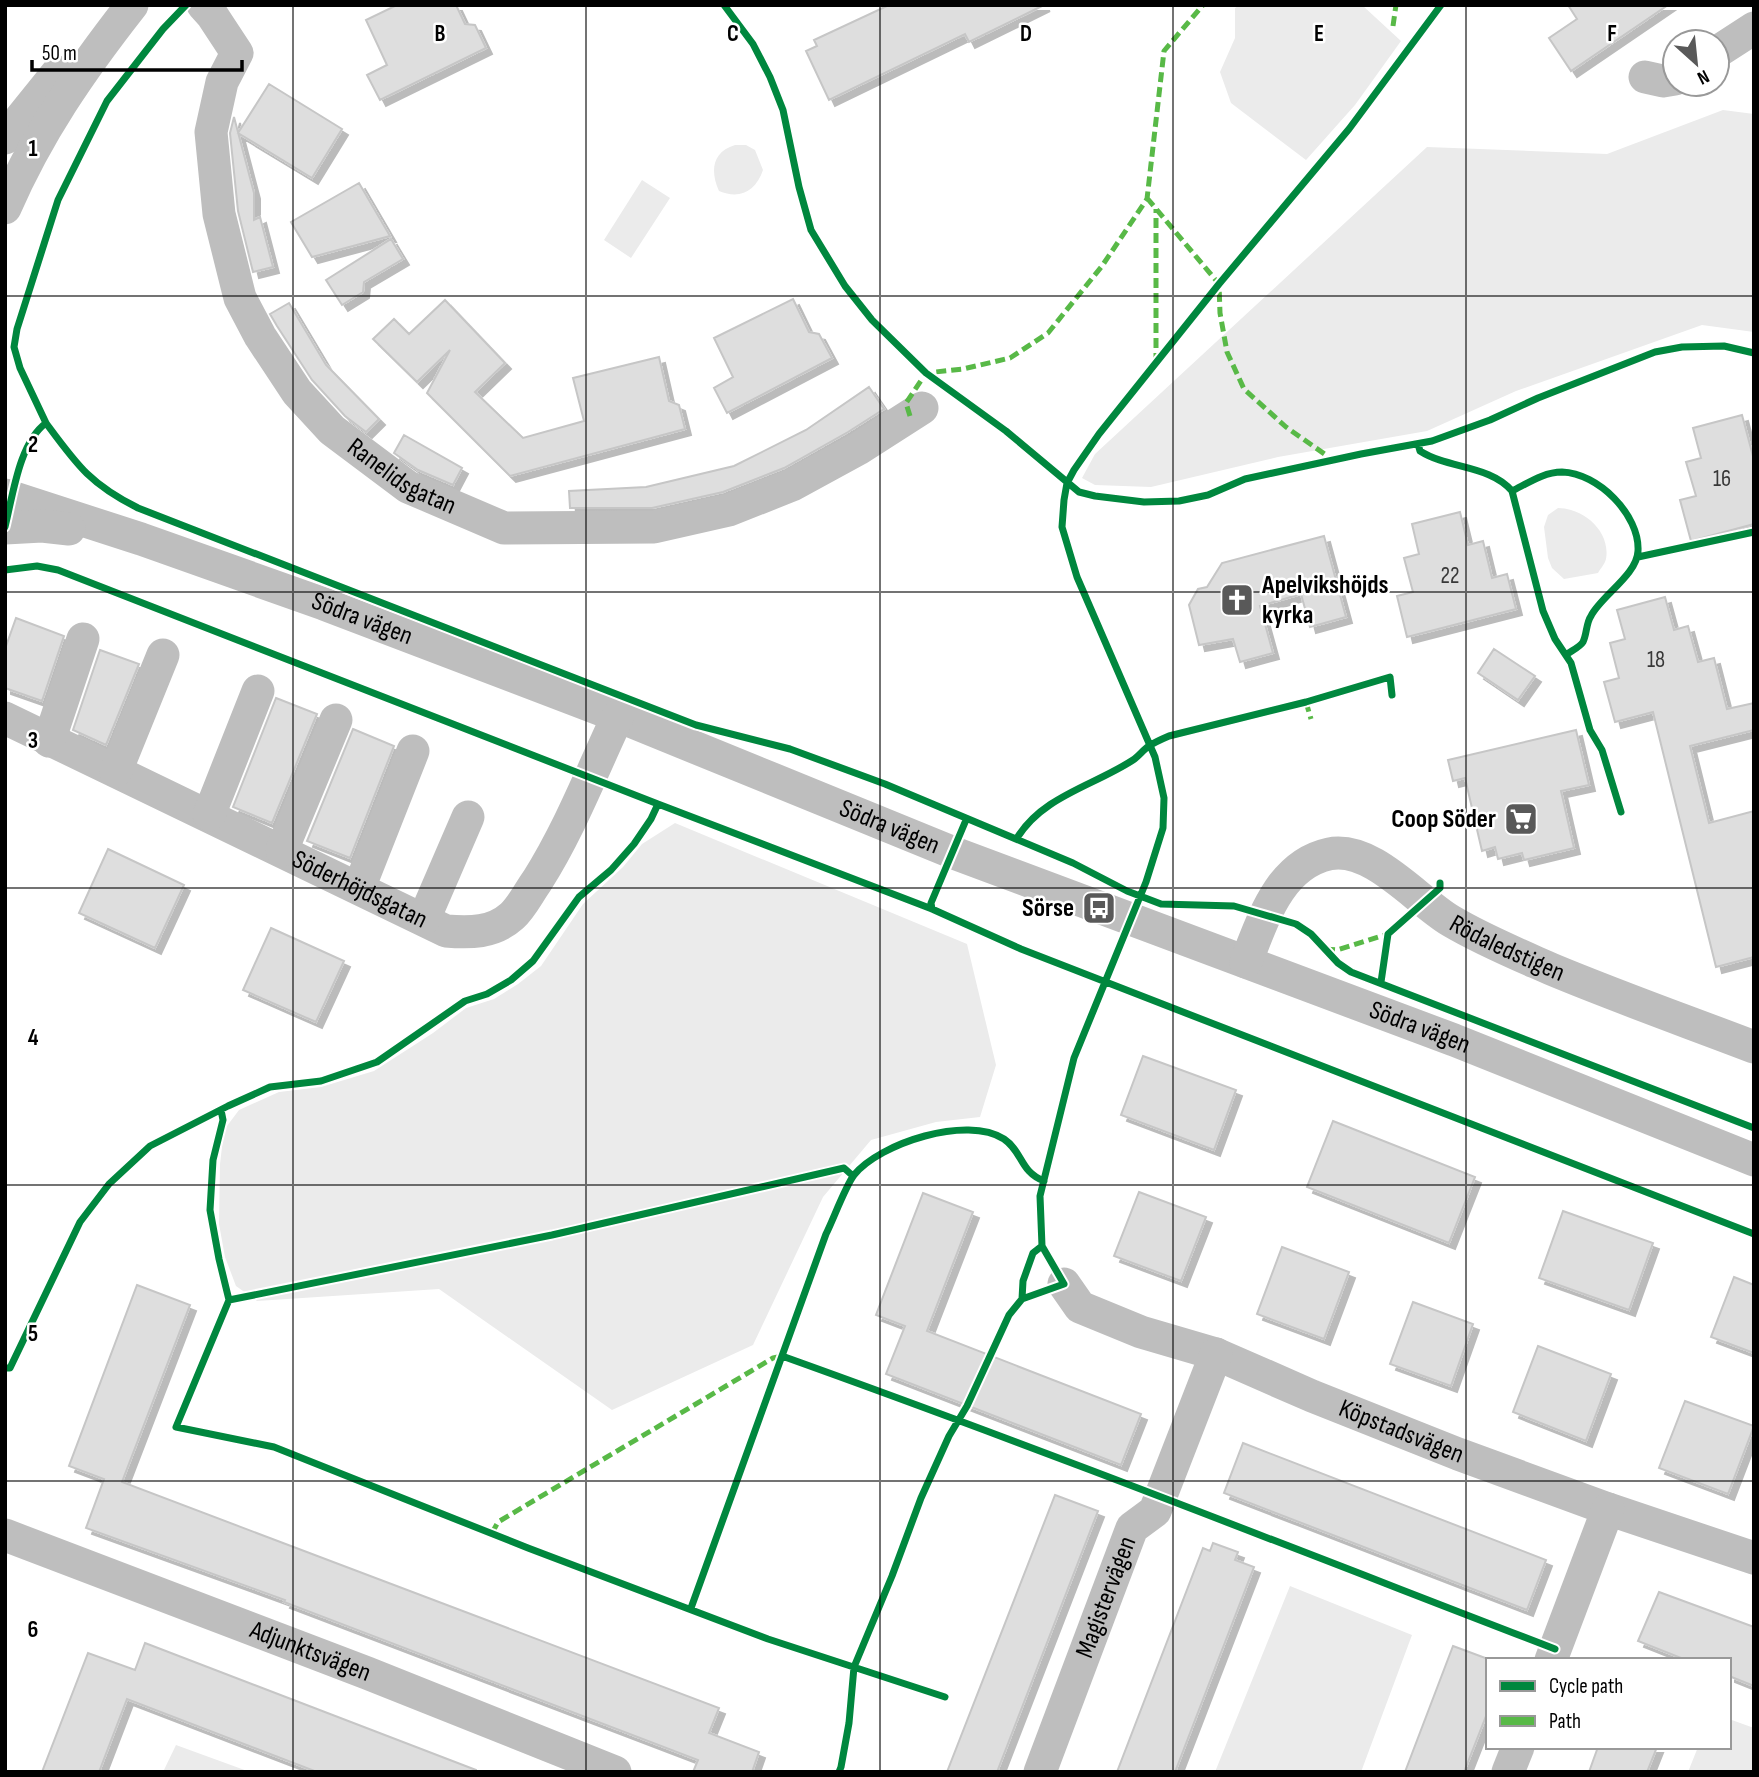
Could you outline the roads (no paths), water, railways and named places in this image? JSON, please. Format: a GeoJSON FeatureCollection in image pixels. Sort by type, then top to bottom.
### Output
{"type":"FeatureCollection","features":[{"type":"Feature","properties":{"kind":"street"},"geometry":{"type":"LineString","coordinates":[[5,138],[64,65],[130,5]]}},
{"type":"Feature","properties":{"kind":"street"},"geometry":{"type":"LineString","coordinates":[[5,208],[36,142],[59,103],[130,5]]}},
{"type":"Feature","properties":{"kind":"street","name":"Ranelidsgatan"},"geometry":{"type":"LineString","coordinates":[[203,5],[237,53],[222,82],[211,132],[219,214],[240,298],[260,335],[306,401],[332,430],[408,486],[504,528],[654,527],[729,510],[792,485],[858,449],[922,408]]}},
{"type":"Feature","properties":{"kind":"street"},"geometry":{"type":"LineString","coordinates":[[1731,43],[1754,28]]}},
{"type":"Feature","properties":{"kind":"street","name":"Södra vägen"},"geometry":{"type":"LineString","coordinates":[[5,495],[141,539],[324,604],[618,716],[966,858],[1454,1040],[1754,1160]]}},
{"type":"Feature","properties":{"kind":"street","name":"Södra vägen"},"geometry":{"type":"LineString","coordinates":[[5,528],[42,526],[141,539]]}},
{"type":"Feature","properties":{"kind":"street"},"geometry":{"type":"LineString","coordinates":[[49,741],[83,639]]}},
{"type":"Feature","properties":{"kind":"street"},"geometry":{"type":"LineString","coordinates":[[116,771],[163,654]]}},
{"type":"Feature","properties":{"kind":"street"},"geometry":{"type":"LineString","coordinates":[[209,815],[258,691]]}},
{"type":"Feature","properties":{"kind":"street","name":"Söderhöjdsgatan"},"geometry":{"type":"LineString","coordinates":[[5,718],[446,931],[479,933],[512,916],[547,864],[618,716]]}},
{"type":"Feature","properties":{"kind":"street"},"geometry":{"type":"LineString","coordinates":[[282,850],[335,720]]}},
{"type":"Feature","properties":{"kind":"street"},"geometry":{"type":"LineString","coordinates":[[359,888],[413,751]]}},
{"type":"Feature","properties":{"kind":"street"},"geometry":{"type":"LineString","coordinates":[[424,919],[468,817]]}},
{"type":"Feature","properties":{"kind":"street","name":"Rödaledstigen"},"geometry":{"type":"LineString","coordinates":[[1246,962],[1265,914],[1296,869],[1330,853],[1354,855],[1370,862],[1449,920],[1495,945],[1665,1015],[1754,1047]]}},
{"type":"Feature","properties":{"kind":"street","name":"Köpstadsvägen"},"geometry":{"type":"LineString","coordinates":[[1064,1284],[1080,1307],[1142,1332],[1216,1353],[1324,1401],[1458,1454],[1608,1509],[1754,1558]]}},
{"type":"Feature","properties":{"kind":"street","name":"Magistervägen"},"geometry":{"type":"LineString","coordinates":[[1040,1772],[1132,1528],[1155,1511],[1216,1353]]}},
{"type":"Feature","properties":{"kind":"street"},"geometry":{"type":"LineString","coordinates":[[1552,1658],[1608,1509]]}},
{"type":"Feature","properties":{"kind":"street","name":"Adjunktsvägen"},"geometry":{"type":"LineString","coordinates":[[5,1535],[615,1772]]}},
{"type":"Feature","properties":{"kind":"street"},"geometry":{"type":"LineString","coordinates":[[1508,1772],[1516,1749]]}},
{"type":"Feature","properties":{"kind":"place","name":"Apelvikshöjds kyrka"},"geometry":{"type":"Point","coordinates":[1237,600]}},
{"type":"Feature","properties":{"kind":"place","name":"Coop Söder"},"geometry":{"type":"Point","coordinates":[1521,819]}},
{"type":"Feature","properties":{"kind":"place","name":"Sörse"},"geometry":{"type":"Point","coordinates":[1099,908]}}]}
